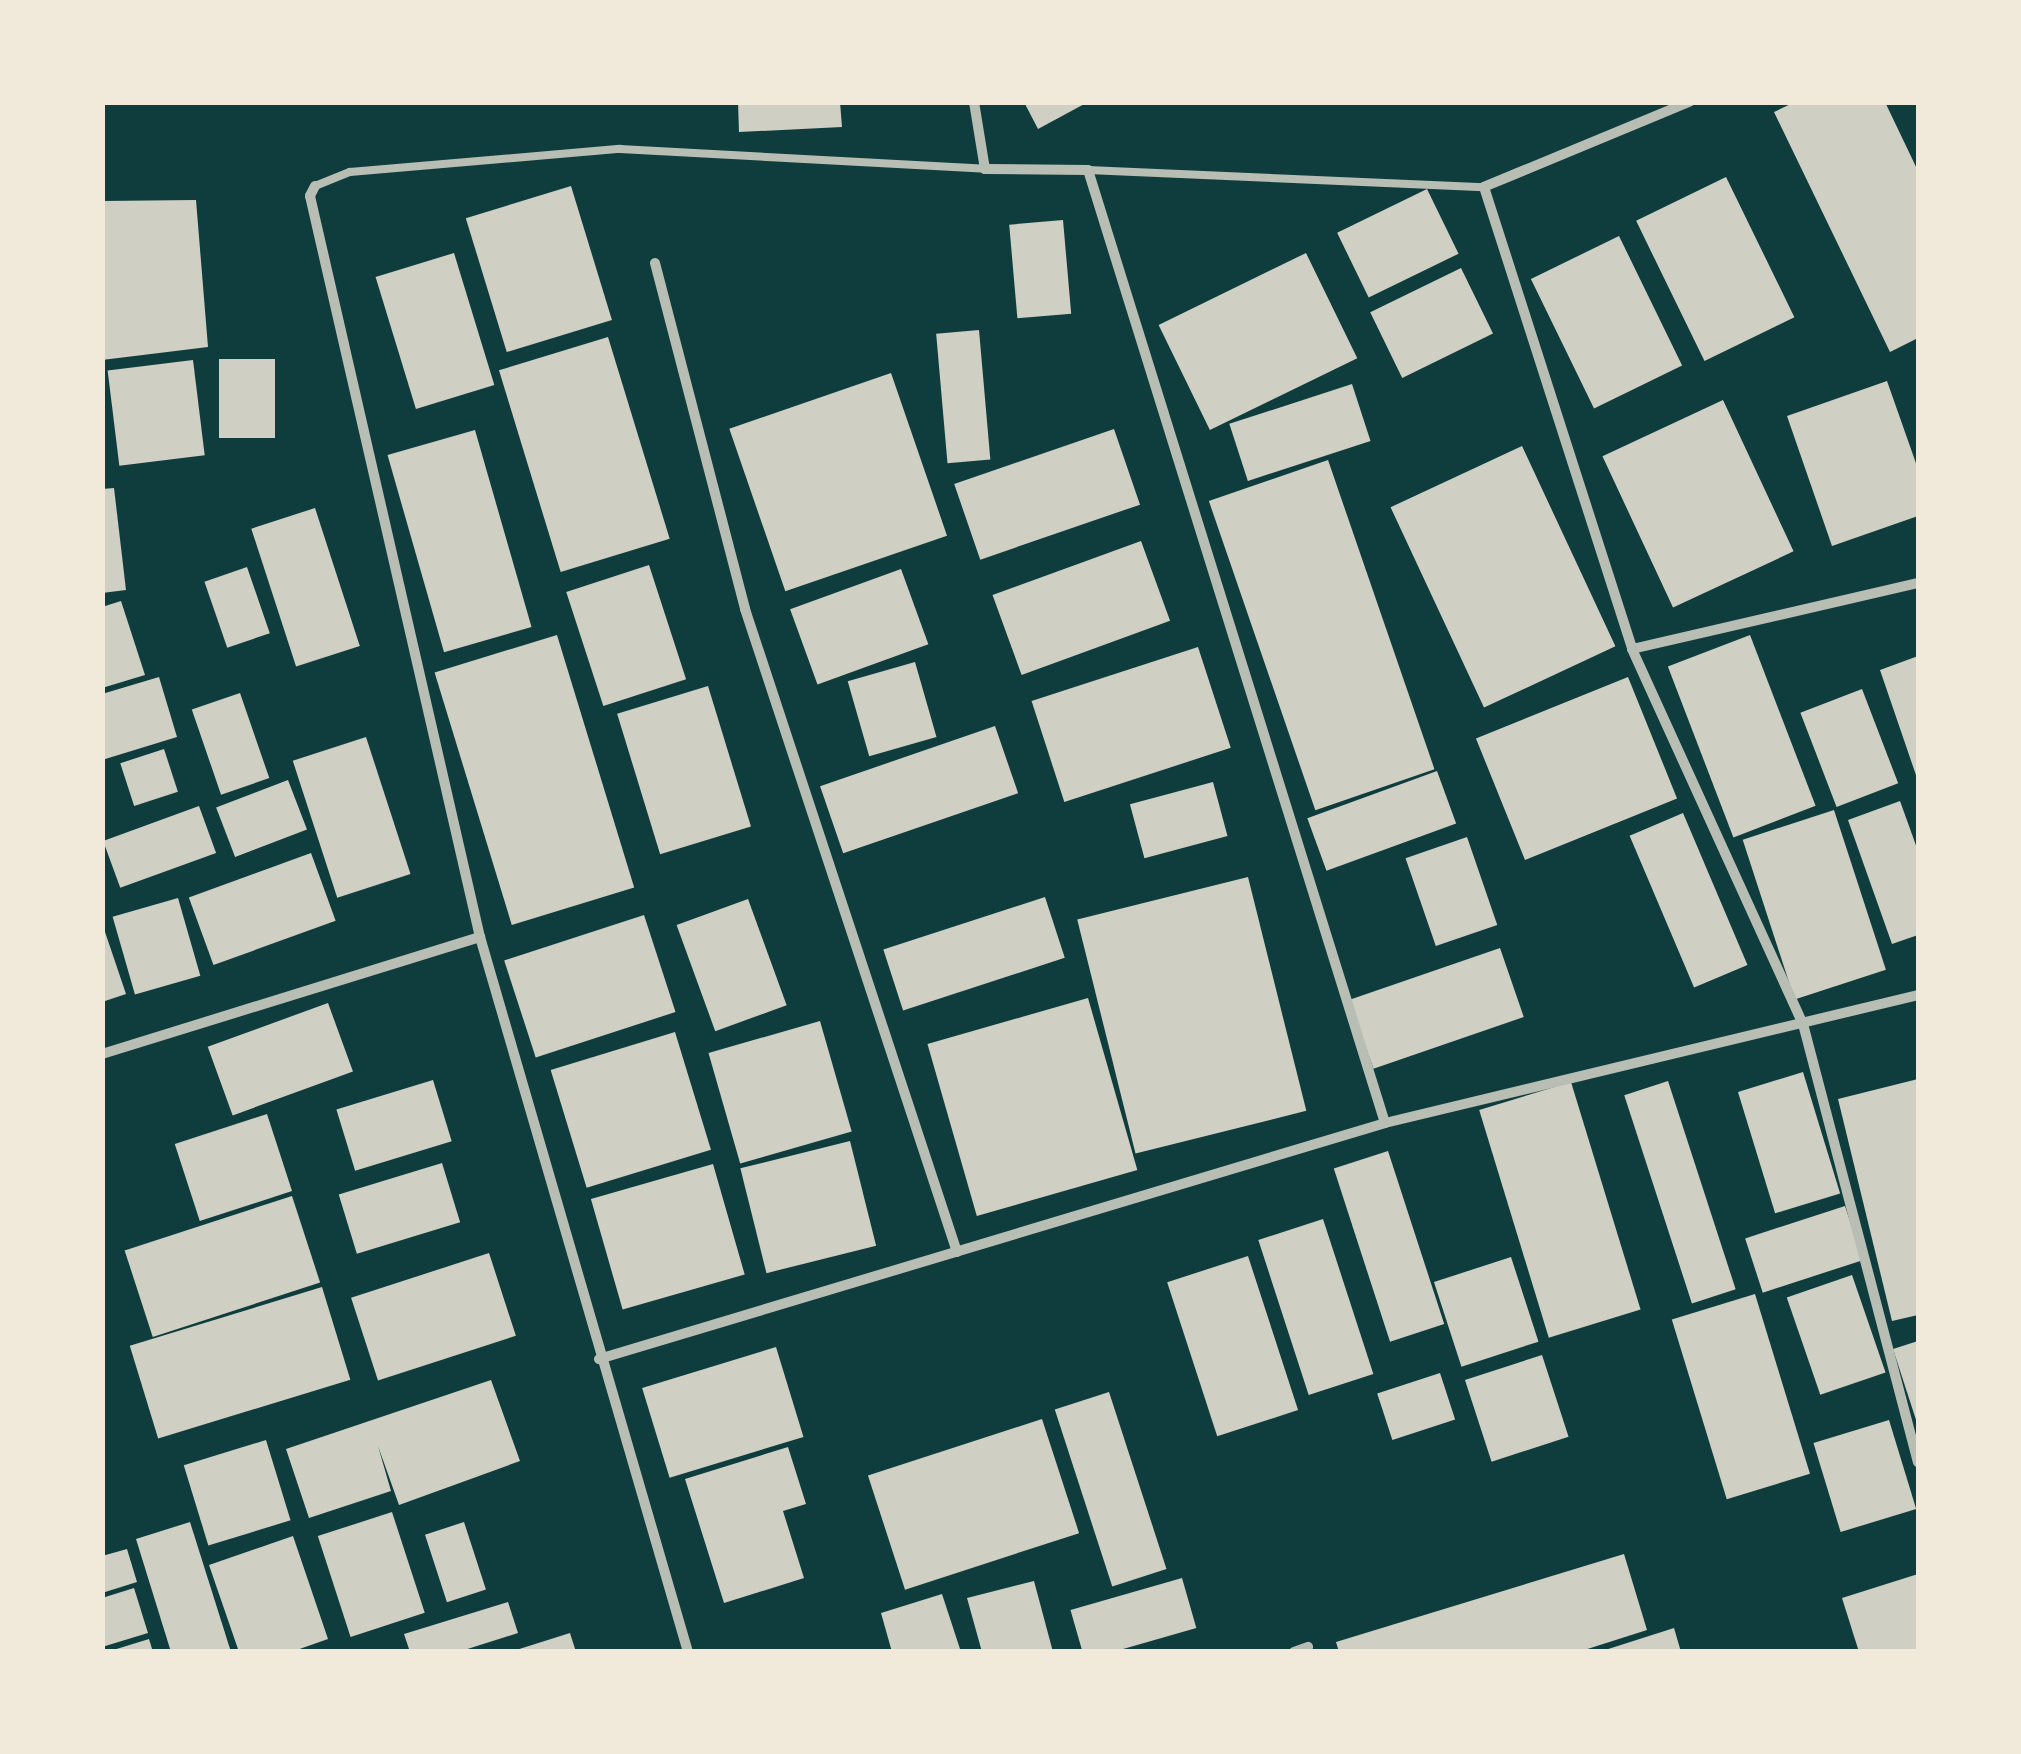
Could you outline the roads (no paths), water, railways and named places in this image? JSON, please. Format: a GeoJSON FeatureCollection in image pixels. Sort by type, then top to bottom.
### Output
{"type":"FeatureCollection","features":[{"type":"Feature","properties":{"kind":"street"},"geometry":{"type":"LineString","coordinates":[[974,102],[985,169],[1088,170],[1385,1123]]}},
{"type":"Feature","properties":{"kind":"street"},"geometry":{"type":"LineString","coordinates":[[1690,102],[1484,186],[1632,649],[1803,1024],[1918,1462]]}},
{"type":"Feature","properties":{"kind":"street"},"geometry":{"type":"LineString","coordinates":[[314,186],[310,196],[480,937],[599,1359],[688,1652]]}},
{"type":"Feature","properties":{"kind":"street"},"geometry":{"type":"LineString","coordinates":[[655,262],[746,609],[957,1252]]}},
{"type":"Feature","properties":{"kind":"street"},"geometry":{"type":"LineString","coordinates":[[1632,649],[1918,583]]}},
{"type":"Feature","properties":{"kind":"street"},"geometry":{"type":"LineString","coordinates":[[102,1054],[480,937]]}},
{"type":"Feature","properties":{"kind":"street"},"geometry":{"type":"LineString","coordinates":[[599,1359],[1385,1123],[1918,998]]}},
{"type":"Feature","properties":{"kind":"street"},"geometry":{"type":"LineString","coordinates":[[1294,1652],[1308,1647]]}},
{"type":"Feature","properties":{"kind":"lane"},"geometry":{"type":"LineString","coordinates":[[314,186],[350,172],[620,148],[985,169]]}},
{"type":"Feature","properties":{"kind":"lane"},"geometry":{"type":"LineString","coordinates":[[1088,170],[1484,186]]}}]}
